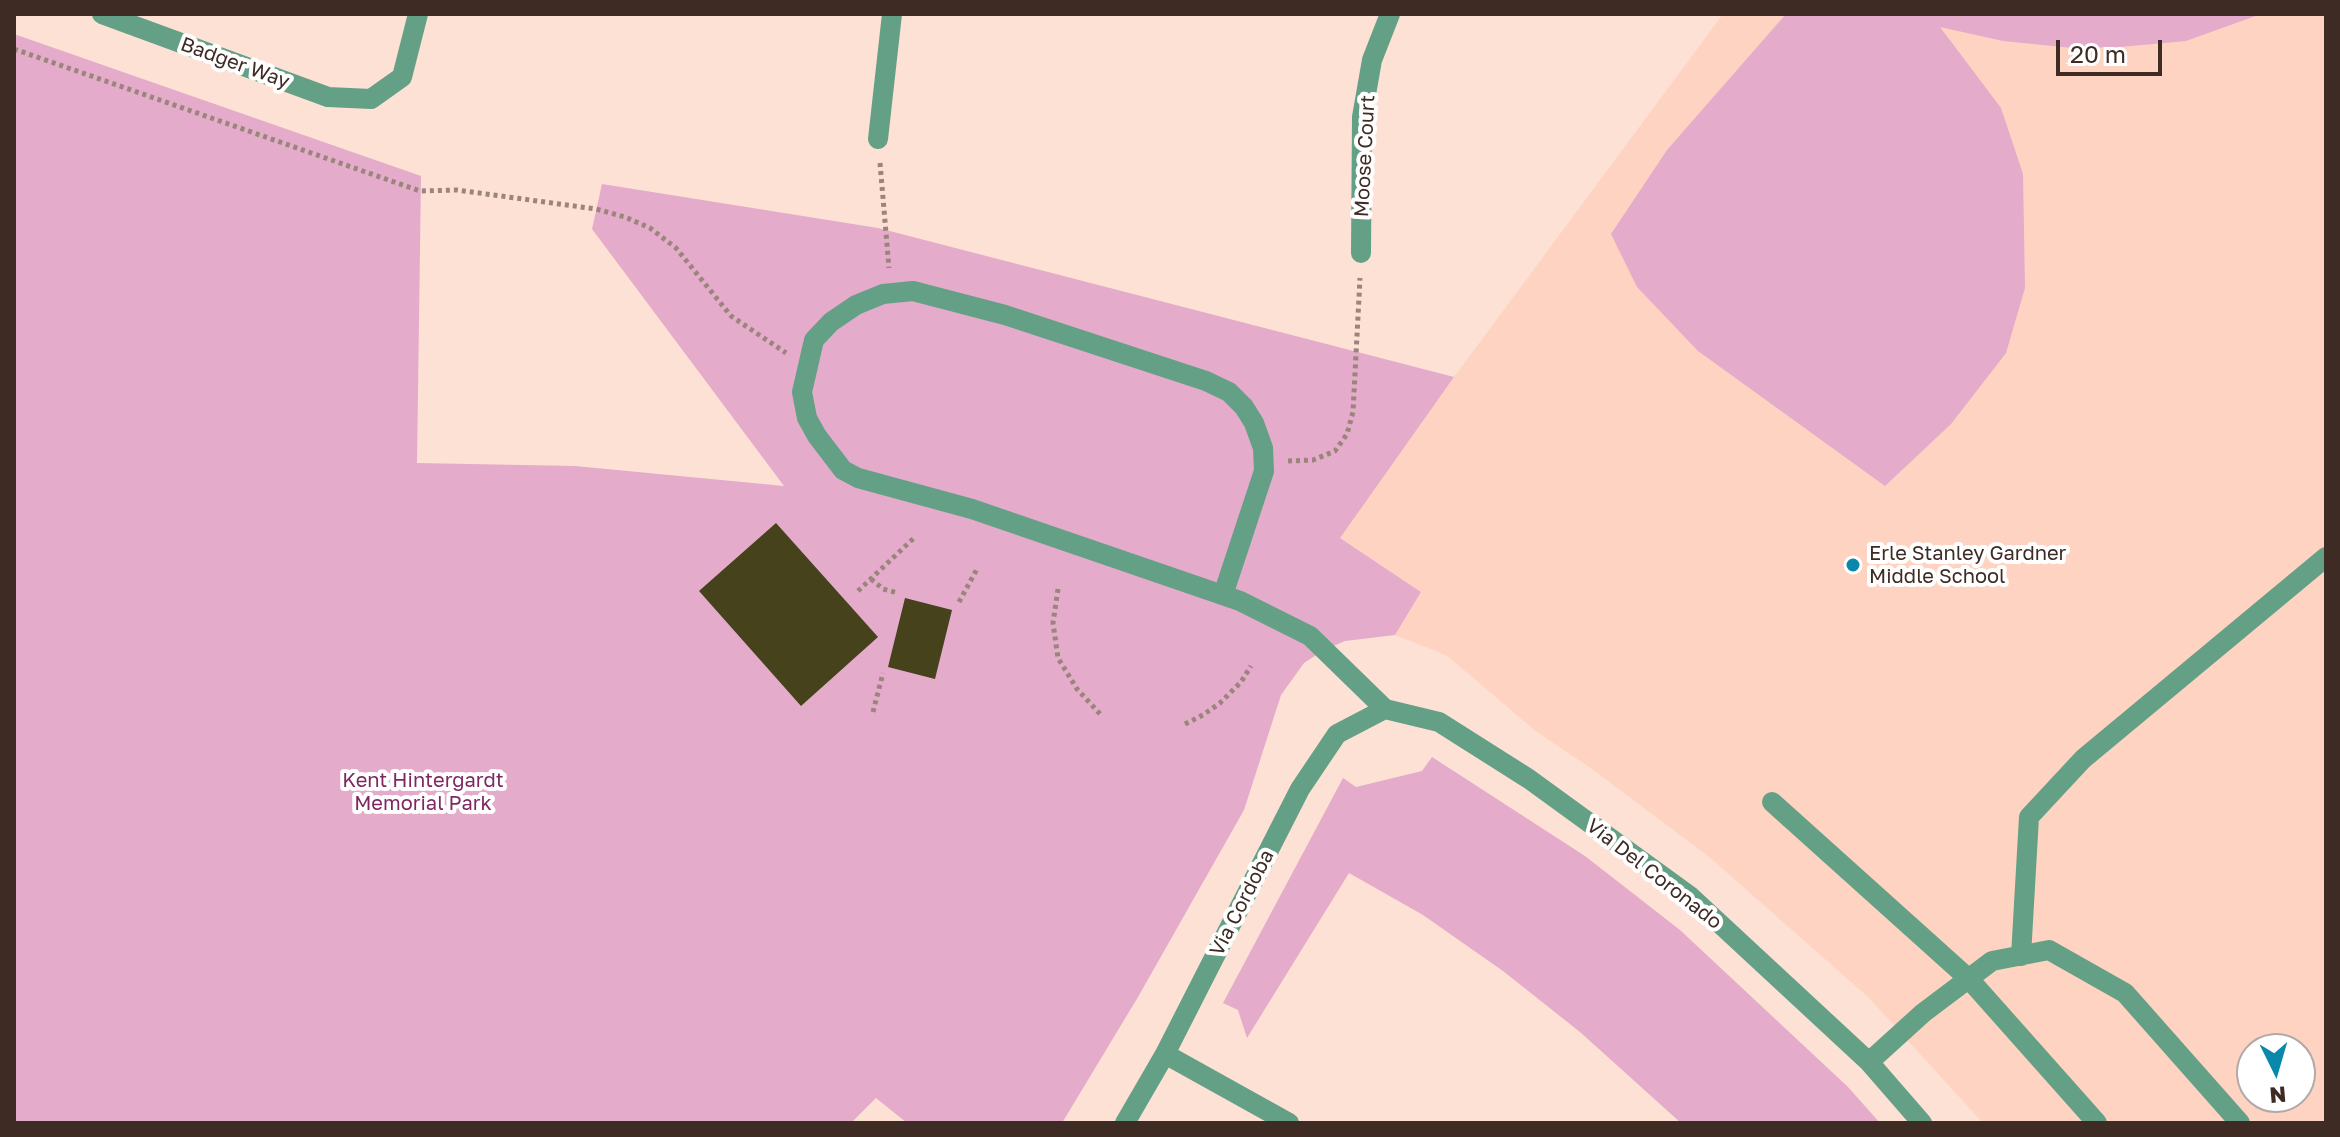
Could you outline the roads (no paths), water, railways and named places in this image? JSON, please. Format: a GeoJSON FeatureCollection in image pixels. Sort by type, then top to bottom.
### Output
{"type":"FeatureCollection","features":[{"type":"Feature","properties":{"kind":"street","name":"Badger Way"},"geometry":{"type":"LineString","coordinates":[[102,14],[328,97],[371,99],[402,77],[418,14]]}},
{"type":"Feature","properties":{"kind":"street"},"geometry":{"type":"LineString","coordinates":[[878,139],[892,14]]}},
{"type":"Feature","properties":{"kind":"street","name":"Moose Court"},"geometry":{"type":"LineString","coordinates":[[1361,253],[1362,117],[1372,60],[1390,14]]}},
{"type":"Feature","properties":{"kind":"street"},"geometry":{"type":"LineString","coordinates":[[1223,595],[1264,471],[1263,448],[1254,423],[1229,392],[1206,381],[1005,315],[913,291],[892,293],[856,305],[831,322],[814,340],[802,392],[807,418],[843,470],[858,478],[972,509],[1223,595],[1310,636],[1385,709]]}},
{"type":"Feature","properties":{"kind":"street"},"geometry":{"type":"LineString","coordinates":[[2021,956],[2029,817],[2083,759],[2326,557]]}},
{"type":"Feature","properties":{"kind":"street","name":"Via Cordoba"},"geometry":{"type":"LineString","coordinates":[[1125,1123],[1165,1054],[1300,789],[1337,734],[1385,709]]}},
{"type":"Feature","properties":{"kind":"street","name":"Via Del Coronado"},"geometry":{"type":"LineString","coordinates":[[1385,709],[1439,722],[1529,779],[1690,896],[1869,1062],[1922,1123]]}},
{"type":"Feature","properties":{"kind":"street"},"geometry":{"type":"LineString","coordinates":[[1772,802],[1969,979],[2097,1123]]}},
{"type":"Feature","properties":{"kind":"street"},"geometry":{"type":"LineString","coordinates":[[1869,1062],[1923,1013],[1992,961],[2049,950],[2125,993],[2240,1123]]}},
{"type":"Feature","properties":{"kind":"street"},"geometry":{"type":"LineString","coordinates":[[1165,1054],[1289,1123]]}},
{"type":"Feature","properties":{"kind":"place","name":"Erle Stanley Gardner Middle School"},"geometry":{"type":"Point","coordinates":[1853,565]}},
{"type":"Feature","properties":{"kind":"park label","name":"Kent Hintergardt Memorial Park"},"geometry":{"type":"Point","coordinates":[423,792]}}]}
